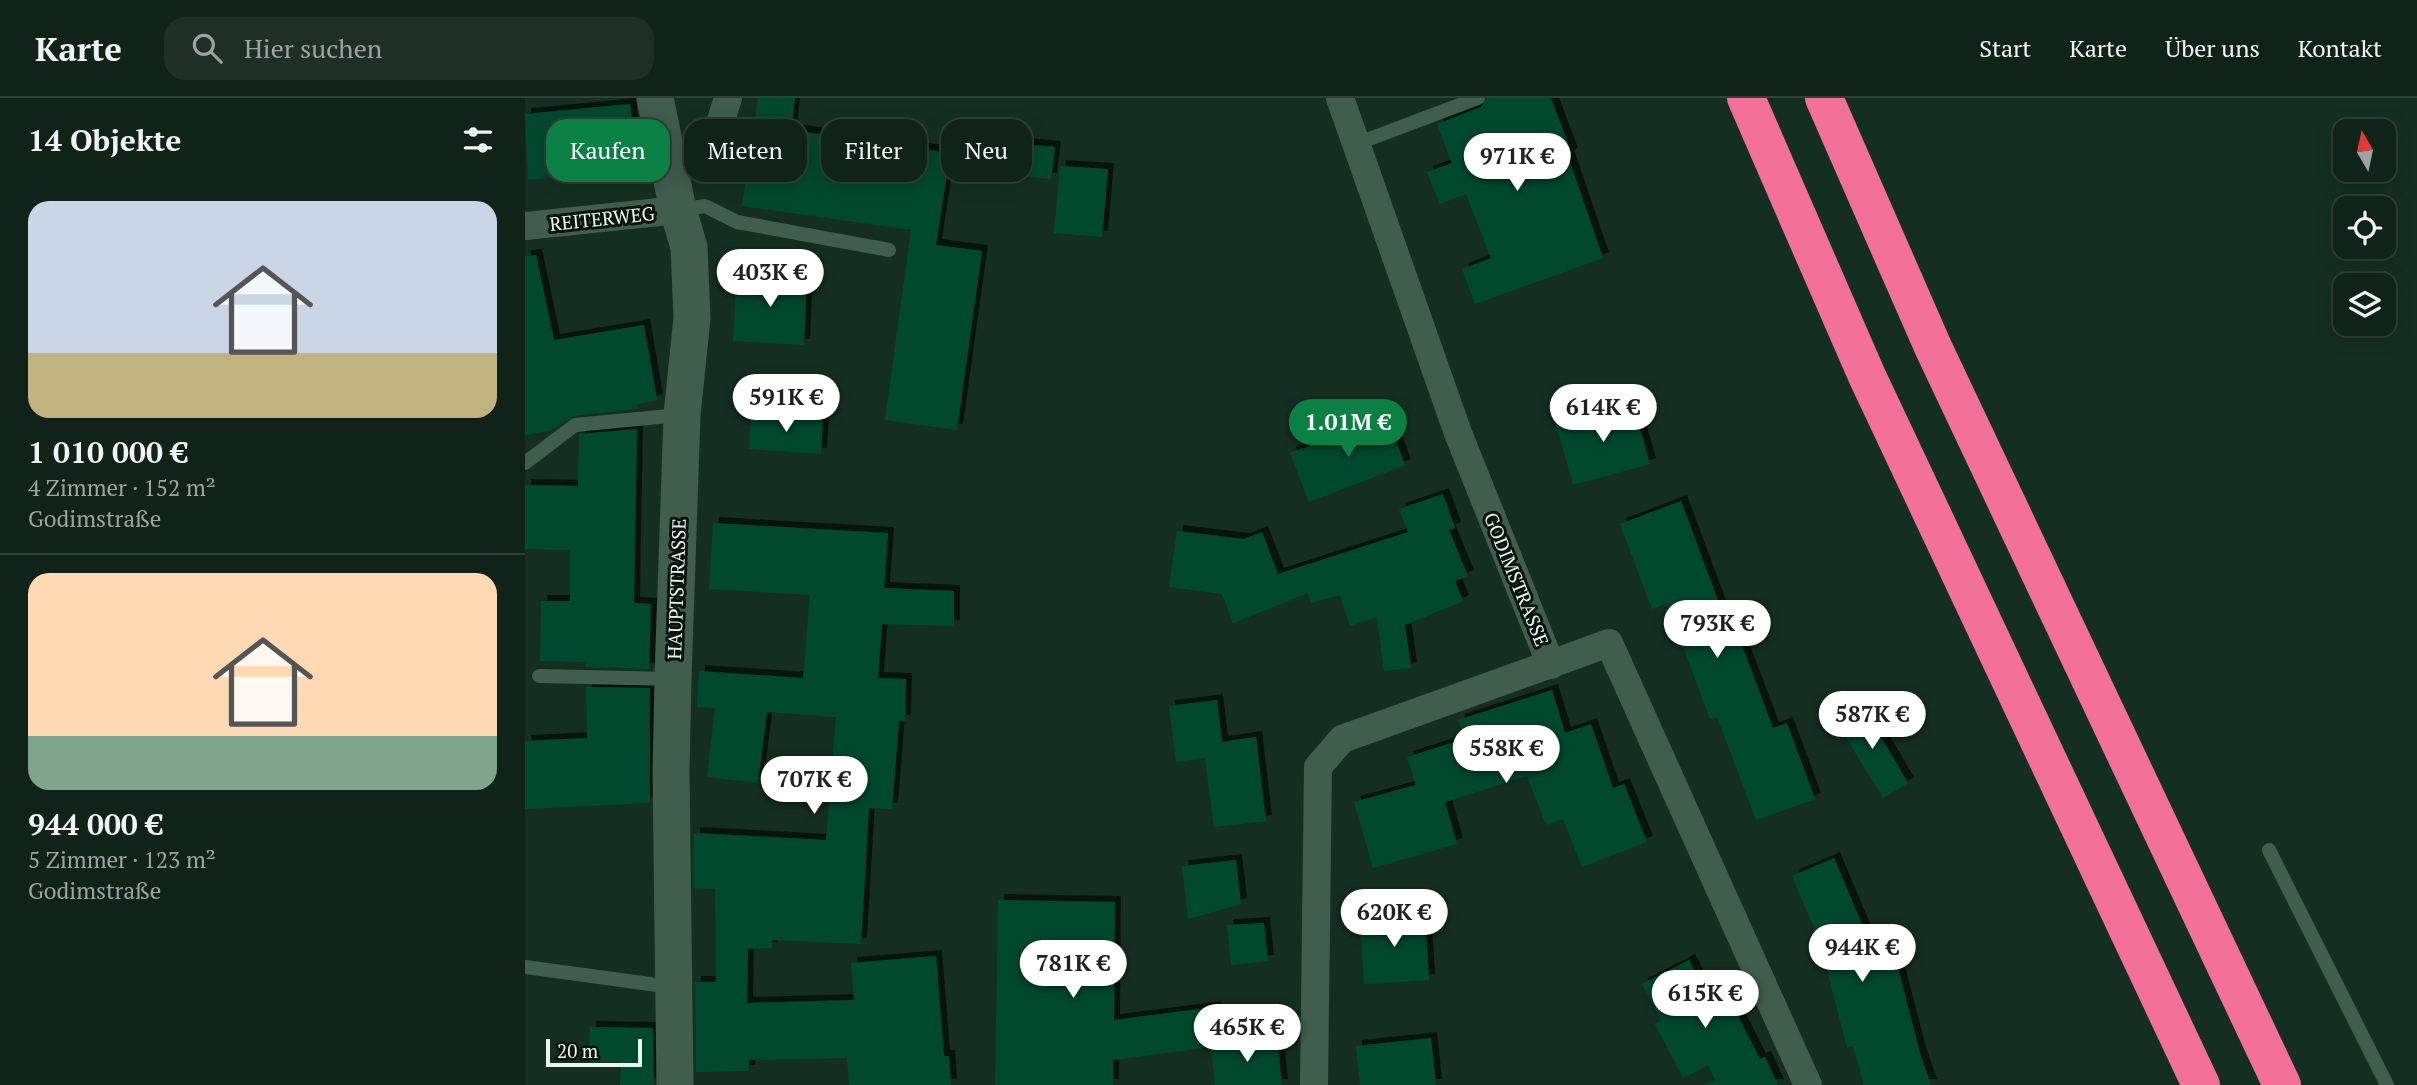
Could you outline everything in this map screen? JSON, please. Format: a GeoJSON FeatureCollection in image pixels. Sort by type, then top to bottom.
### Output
{"type":"FeatureCollection","features":[{"type":"Feature","properties":{"kind":"highway"},"geometry":{"type":"LineString","coordinates":[[1746,98],[1867,376],[2201,1085]]}},
{"type":"Feature","properties":{"kind":"highway"},"geometry":{"type":"LineString","coordinates":[[1824,98],[1933,347],[2282,1085]]}},
{"type":"Feature","properties":{"kind":"street","name":"HAUPTSTRASSE"},"geometry":{"type":"LineString","coordinates":[[655,98],[678,210],[689,247],[692,318],[682,415],[673,679],[671,772],[675,1085]]}},
{"type":"Feature","properties":{"kind":"street"},"geometry":{"type":"LineString","coordinates":[[721,119],[728,98]]}},
{"type":"Feature","properties":{"kind":"street","name":"GODIMSTRASSE"},"geometry":{"type":"LineString","coordinates":[[1340,98],[1458,433],[1551,665],[1609,643],[1808,1085]]}},
{"type":"Feature","properties":{"kind":"street","name":"REITERWEG"},"geometry":{"type":"LineString","coordinates":[[525,226],[678,210]]}},
{"type":"Feature","properties":{"kind":"street"},"geometry":{"type":"LineString","coordinates":[[1314,1085],[1318,767],[1342,739],[1551,665]]}},
{"type":"Feature","properties":{"kind":"lane"},"geometry":{"type":"LineString","coordinates":[[1356,144],[1478,98]]}},
{"type":"Feature","properties":{"kind":"lane"},"geometry":{"type":"LineString","coordinates":[[678,210],[705,206],[737,222],[889,250]]}},
{"type":"Feature","properties":{"kind":"lane"},"geometry":{"type":"LineString","coordinates":[[525,463],[575,425],[682,415]]}},
{"type":"Feature","properties":{"kind":"lane"},"geometry":{"type":"LineString","coordinates":[[539,676],[673,679]]}},
{"type":"Feature","properties":{"kind":"lane"},"geometry":{"type":"LineString","coordinates":[[2269,850],[2387,1085]]}},
{"type":"Feature","properties":{"kind":"lane"},"geometry":{"type":"LineString","coordinates":[[525,967],[674,987]]}},
{"type":"Feature","properties":{"kind":"building"},"geometry":{"type":"Polygon","coordinates":[[[758,98],[795,98],[792,119],[755,119],[758,98]]]}},
{"type":"Feature","properties":{"kind":"building"},"geometry":{"type":"Polygon","coordinates":[[[1487,98],[1551,98],[1572,154],[1568,156],[1603,258],[1475,304],[1462,269],[1491,258],[1466,194],[1440,204],[1427,172],[1452,163],[1437,124],[1481,107],[1487,98]]]}},
{"type":"Feature","properties":{"kind":"building"},"geometry":{"type":"Polygon","coordinates":[[[630,104],[632,119],[546,119],[546,178],[528,180],[525,114],[630,104]]]}},
{"type":"Feature","properties":{"kind":"building"},"geometry":{"type":"Polygon","coordinates":[[[807,132],[821,134],[821,182],[927,182],[927,150],[941,152],[941,182],[946,182],[936,245],[982,251],[957,430],[885,420],[911,230],[742,206],[746,182],[807,182],[807,132]]]}},
{"type":"Feature","properties":{"kind":"building"},"geometry":{"type":"Polygon","coordinates":[[[1032,145],[1055,147],[1051,179],[1032,177],[1032,145]]]}},
{"type":"Feature","properties":{"kind":"building"},"geometry":{"type":"Polygon","coordinates":[[[1060,166],[1108,169],[1102,237],[1054,233],[1060,166]]]}},
{"type":"Feature","properties":{"kind":"building"},"geometry":{"type":"Polygon","coordinates":[[[536,255],[554,340],[644,325],[657,400],[637,404],[637,409],[573,416],[552,430],[525,435],[525,256],[536,255]]]}},
{"type":"Feature","properties":{"kind":"building"},"geometry":{"type":"Polygon","coordinates":[[[737,273],[807,276],[804,345],[733,341],[737,273]]]}},
{"type":"Feature","properties":{"kind":"building"},"geometry":{"type":"Polygon","coordinates":[[[1633,404],[1650,464],[1573,485],[1556,424],[1633,404]]]}},
{"type":"Feature","properties":{"kind":"building"},"geometry":{"type":"Polygon","coordinates":[[[751,414],[823,420],[821,454],[749,449],[751,414]]]}},
{"type":"Feature","properties":{"kind":"building"},"geometry":{"type":"Polygon","coordinates":[[[1387,417],[1405,465],[1309,502],[1290,453],[1387,417]]]}},
{"type":"Feature","properties":{"kind":"building"},"geometry":{"type":"Polygon","coordinates":[[[637,429],[634,603],[651,604],[649,669],[585,667],[585,662],[540,661],[541,601],[570,601],[570,550],[525,549],[525,485],[578,486],[579,434],[637,429]]]}},
{"type":"Feature","properties":{"kind":"building"},"geometry":{"type":"Polygon","coordinates":[[[1443,494],[1455,528],[1449,530],[1468,576],[1455,581],[1463,601],[1405,625],[1411,668],[1384,671],[1377,617],[1350,626],[1340,595],[1311,603],[1308,593],[1233,623],[1222,594],[1169,587],[1177,531],[1244,539],[1262,532],[1278,574],[1408,532],[1399,509],[1443,494]]]}},
{"type":"Feature","properties":{"kind":"building"},"geometry":{"type":"Polygon","coordinates":[[[1681,501],[1723,614],[1729,611],[1773,728],[1787,723],[1815,799],[1756,820],[1717,717],[1710,719],[1667,603],[1652,609],[1620,524],[1681,501]]]}},
{"type":"Feature","properties":{"kind":"building"},"geometry":{"type":"Polygon","coordinates":[[[713,523],[888,533],[884,588],[954,591],[954,626],[882,624],[878,678],[906,679],[905,721],[899,721],[892,809],[869,808],[861,944],[772,940],[772,948],[748,949],[747,1003],[854,1000],[851,963],[936,956],[944,1056],[949,1056],[951,1085],[849,1085],[847,1058],[749,1060],[749,1071],[696,1072],[695,982],[716,982],[715,889],[693,888],[694,833],[826,840],[836,717],[767,712],[758,783],[707,777],[715,708],[697,707],[699,671],[803,678],[810,595],[709,589],[713,523]]]}},
{"type":"Feature","properties":{"kind":"building"},"geometry":{"type":"Polygon","coordinates":[[[586,687],[650,688],[650,803],[525,809],[525,741],[587,738],[586,687]]]}},
{"type":"Feature","properties":{"kind":"building"},"geometry":{"type":"Polygon","coordinates":[[[1552,690],[1565,733],[1591,724],[1613,788],[1624,784],[1647,842],[1582,867],[1563,819],[1546,825],[1527,776],[1445,802],[1457,844],[1373,868],[1354,802],[1416,785],[1407,757],[1464,739],[1458,720],[1552,690]]]}},
{"type":"Feature","properties":{"kind":"building"},"geometry":{"type":"Polygon","coordinates":[[[1217,700],[1222,742],[1256,737],[1266,821],[1214,827],[1205,758],[1176,762],[1169,706],[1217,700]]]}},
{"type":"Feature","properties":{"kind":"building"},"geometry":{"type":"Polygon","coordinates":[[[1862,705],[1908,783],[1883,798],[1836,721],[1862,705]]]}},
{"type":"Feature","properties":{"kind":"building"},"geometry":{"type":"Polygon","coordinates":[[[1834,858],[1874,953],[1893,949],[1931,1085],[1864,1085],[1853,1046],[1847,1048],[1826,966],[1830,965],[1792,876],[1834,858]]]}},
{"type":"Feature","properties":{"kind":"building"},"geometry":{"type":"Polygon","coordinates":[[[1236,860],[1241,904],[1188,919],[1182,866],[1236,860]]]}},
{"type":"Feature","properties":{"kind":"building"},"geometry":{"type":"Polygon","coordinates":[[[998,900],[1115,902],[1114,1020],[1215,1007],[1220,1046],[1113,1060],[1113,1085],[995,1085],[998,900]]]}},
{"type":"Feature","properties":{"kind":"building"},"geometry":{"type":"Polygon","coordinates":[[[1425,914],[1429,980],[1364,984],[1360,917],[1425,914]]]}},
{"type":"Feature","properties":{"kind":"building"},"geometry":{"type":"Polygon","coordinates":[[[1264,923],[1268,961],[1231,965],[1227,925],[1264,923]]]}},
{"type":"Feature","properties":{"kind":"building"},"geometry":{"type":"Polygon","coordinates":[[[1689,960],[1705,991],[1721,983],[1760,1059],[1765,1057],[1778,1085],[1706,1085],[1715,1080],[1708,1065],[1683,1078],[1655,1024],[1661,1021],[1642,984],[1689,960]]]}},
{"type":"Feature","properties":{"kind":"building"},"geometry":{"type":"Polygon","coordinates":[[[590,1027],[653,1028],[654,1085],[620,1085],[621,1062],[589,1062],[590,1027]]]}},
{"type":"Feature","properties":{"kind":"building"},"geometry":{"type":"Polygon","coordinates":[[[1431,1038],[1436,1085],[1360,1085],[1356,1046],[1431,1038]]]}},
{"type":"Feature","properties":{"kind":"building"},"geometry":{"type":"Polygon","coordinates":[[[1277,1040],[1282,1085],[1215,1085],[1211,1048],[1277,1040]]]}}]}
